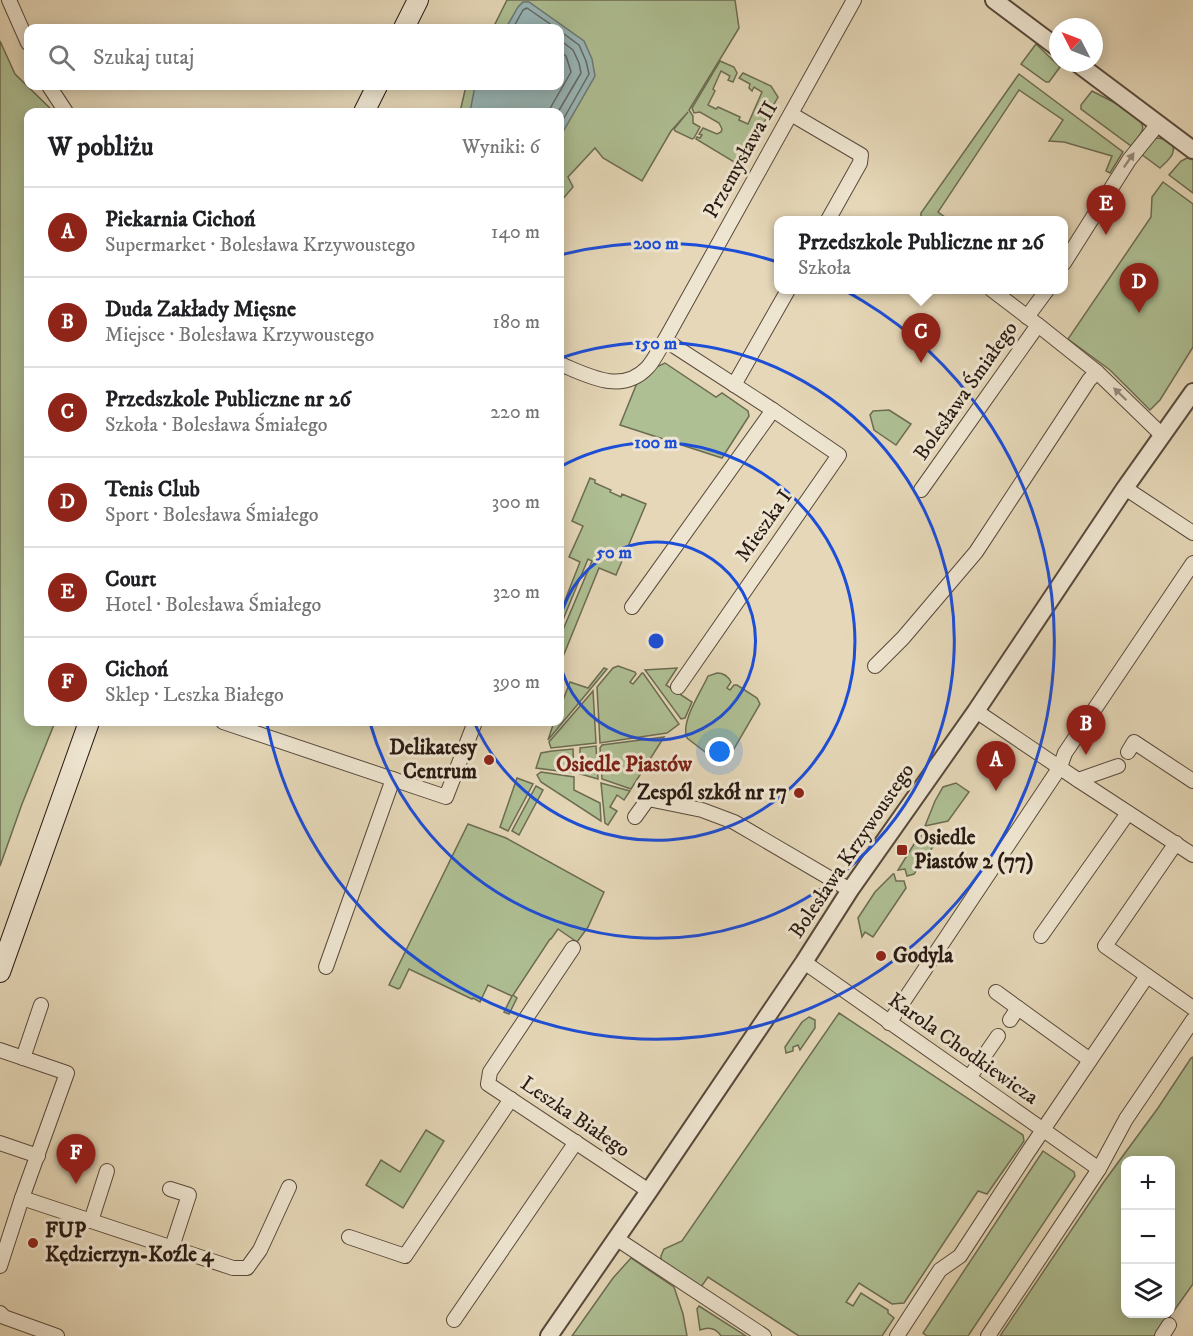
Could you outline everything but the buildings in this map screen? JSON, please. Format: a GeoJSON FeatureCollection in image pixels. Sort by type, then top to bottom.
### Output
{"type":"FeatureCollection","features":[{"type":"Feature","properties":{"kind":"main road"},"geometry":{"type":"LineString","coordinates":[[406,24],[418,0]]}},
{"type":"Feature","properties":{"kind":"main road"},"geometry":{"type":"LineString","coordinates":[[366,108],[375,90]]}},
{"type":"Feature","properties":{"kind":"main road"},"geometry":{"type":"LineString","coordinates":[[0,972],[88,726]]}},
{"type":"Feature","properties":{"kind":"street"},"geometry":{"type":"LineString","coordinates":[[9,0],[24,34]]}},
{"type":"Feature","properties":{"kind":"street","name":"Przemysława II"},"geometry":{"type":"LineString","coordinates":[[665,340],[854,0]]}},
{"type":"Feature","properties":{"kind":"street"},"geometry":{"type":"LineString","coordinates":[[994,0],[1049,41]]}},
{"type":"Feature","properties":{"kind":"street"},"geometry":{"type":"LineString","coordinates":[[1089,72],[1193,150]]}},
{"type":"Feature","properties":{"kind":"street"},"geometry":{"type":"LineString","coordinates":[[52,90],[63,108]]}},
{"type":"Feature","properties":{"kind":"street"},"geometry":{"type":"LineString","coordinates":[[791,114],[861,155],[860,163],[830,216]]}},
{"type":"Feature","properties":{"kind":"street"},"geometry":{"type":"LineString","coordinates":[[1068,257],[1129,160],[1158,124]]}},
{"type":"Feature","properties":{"kind":"street"},"geometry":{"type":"LineString","coordinates":[[734,385],[787,294]]}},
{"type":"Feature","properties":{"kind":"street"},"geometry":{"type":"LineString","coordinates":[[997,294],[1097,372],[1162,435]]}},
{"type":"Feature","properties":{"kind":"street","name":"Bolesława Śmiałego"},"geometry":{"type":"LineString","coordinates":[[921,490],[1032,321],[1045,294]]}},
{"type":"Feature","properties":{"kind":"street"},"geometry":{"type":"LineString","coordinates":[[564,366],[599,380],[617,382],[633,378],[648,368],[665,340]]}},
{"type":"Feature","properties":{"kind":"street","name":"Mieszka I"},"geometry":{"type":"LineString","coordinates":[[665,340],[839,455],[678,687]]}},
{"type":"Feature","properties":{"kind":"street"},"geometry":{"type":"LineString","coordinates":[[874,666],[903,638],[976,552],[1089,380],[1097,372]]}},
{"type":"Feature","properties":{"kind":"street","name":"Bolesława Krzywoustego"},"geometry":{"type":"LineString","coordinates":[[549,1336],[804,963],[850,890],[976,711],[1125,488],[1193,392]]}},
{"type":"Feature","properties":{"kind":"street"},"geometry":{"type":"LineString","coordinates":[[632,607],[773,410]]}},
{"type":"Feature","properties":{"kind":"street"},"geometry":{"type":"LineString","coordinates":[[1125,488],[1193,533]]}},
{"type":"Feature","properties":{"kind":"street"},"geometry":{"type":"LineString","coordinates":[[889,1023],[1060,768],[1065,753],[1193,563]]}},
{"type":"Feature","properties":{"kind":"street"},"geometry":{"type":"LineString","coordinates":[[976,711],[1192,853]]}},
{"type":"Feature","properties":{"kind":"street"},"geometry":{"type":"LineString","coordinates":[[235,726],[446,797],[473,726]]}},
{"type":"Feature","properties":{"kind":"street"},"geometry":{"type":"LineString","coordinates":[[1128,752],[1134,742],[1193,781]]}},
{"type":"Feature","properties":{"kind":"street"},"geometry":{"type":"LineString","coordinates":[[1078,780],[1118,766]]}},
{"type":"Feature","properties":{"kind":"street"},"geometry":{"type":"LineString","coordinates":[[326,967],[393,779]]}},
{"type":"Feature","properties":{"kind":"street"},"geometry":{"type":"LineString","coordinates":[[634,817],[648,799],[702,810],[734,822],[850,890]]}},
{"type":"Feature","properties":{"kind":"street"},"geometry":{"type":"LineString","coordinates":[[1041,936],[1128,813]]}},
{"type":"Feature","properties":{"kind":"street"},"geometry":{"type":"LineString","coordinates":[[1176,843],[1105,946],[1193,1008]]}},
{"type":"Feature","properties":{"kind":"street","name":"Leszka Białego"},"geometry":{"type":"LineString","coordinates":[[573,948],[490,1072],[488,1084],[650,1191]]}},
{"type":"Feature","properties":{"kind":"street","name":"Karola Chodkiewicza"},"geometry":{"type":"LineString","coordinates":[[804,963],[1099,1169]]}},
{"type":"Feature","properties":{"kind":"street"},"geometry":{"type":"LineString","coordinates":[[897,1336],[939,1270],[960,1256],[1147,976]]}},
{"type":"Feature","properties":{"kind":"street"},"geometry":{"type":"LineString","coordinates":[[996,992],[1090,1060]]}},
{"type":"Feature","properties":{"kind":"street"},"geometry":{"type":"LineString","coordinates":[[23,1058],[41,1005]]}},
{"type":"Feature","properties":{"kind":"street"},"geometry":{"type":"LineString","coordinates":[[1010,1020],[1018,1008]]}},
{"type":"Feature","properties":{"kind":"street"},"geometry":{"type":"LineString","coordinates":[[988,1336],[1099,1169],[1126,1119],[1193,1020]]}},
{"type":"Feature","properties":{"kind":"street"},"geometry":{"type":"LineString","coordinates":[[969,1078],[998,1036]]}},
{"type":"Feature","properties":{"kind":"street"},"geometry":{"type":"LineString","coordinates":[[0,1050],[67,1073],[0,1266]]}},
{"type":"Feature","properties":{"kind":"street"},"geometry":{"type":"LineString","coordinates":[[349,1237],[405,1256],[511,1099]]}},
{"type":"Feature","properties":{"kind":"street"},"geometry":{"type":"LineString","coordinates":[[0,1143],[38,1156]]}},
{"type":"Feature","properties":{"kind":"street"},"geometry":{"type":"LineString","coordinates":[[454,1320],[576,1143]]}},
{"type":"Feature","properties":{"kind":"street"},"geometry":{"type":"LineString","coordinates":[[91,1221],[107,1171]]}},
{"type":"Feature","properties":{"kind":"street"},"geometry":{"type":"LineString","coordinates":[[22,1198],[233,1268],[247,1268],[260,1250],[289,1187]]}},
{"type":"Feature","properties":{"kind":"street"},"geometry":{"type":"LineString","coordinates":[[170,1189],[189,1195],[172,1247]]}},
{"type":"Feature","properties":{"kind":"street"},"geometry":{"type":"LineString","coordinates":[[617,1239],[764,1336]]}},
{"type":"Feature","properties":{"kind":"street"},"geometry":{"type":"LineString","coordinates":[[0,1313],[4,1317],[57,1336]]}},
{"type":"Feature","properties":{"kind":"green space"},"geometry":{"type":"Polygon","coordinates":[[[507,0],[735,0],[739,28],[689,110],[693,116],[693,123],[700,127],[694,138],[674,129],[688,112],[671,131],[642,181],[603,158],[595,148],[568,177],[573,187],[564,198],[564,108],[461,108],[465,90],[564,90],[564,24],[495,24],[507,0]]]}},
{"type":"Feature","properties":{"kind":"green space"},"geometry":{"type":"Polygon","coordinates":[[[0,41],[15,74],[24,83],[24,90],[31,90],[50,108],[24,108],[24,726],[53,726],[0,866],[0,41]]]}},
{"type":"Feature","properties":{"kind":"green space"},"geometry":{"type":"Polygon","coordinates":[[[1036,44],[1049,56],[1049,72],[1056,72],[1049,82],[1046,82],[1021,64],[1036,44]]]}},
{"type":"Feature","properties":{"kind":"green space"},"geometry":{"type":"Polygon","coordinates":[[[720,61],[734,67],[737,73],[733,82],[728,80],[730,76],[721,71],[708,105],[740,117],[739,120],[748,124],[762,92],[754,87],[752,91],[749,88],[750,84],[739,78],[743,73],[771,86],[778,97],[739,165],[696,139],[702,135],[699,134],[703,128],[717,134],[722,129],[719,123],[700,112],[694,113],[692,108],[720,61]]]}},
{"type":"Feature","properties":{"kind":"green space"},"geometry":{"type":"Polygon","coordinates":[[[1019,74],[1123,152],[1110,173],[1106,171],[1112,156],[1064,142],[1049,141],[1063,120],[1019,90],[938,212],[944,216],[921,216],[1019,74]]]}},
{"type":"Feature","properties":{"kind":"green space"},"geometry":{"type":"Polygon","coordinates":[[[1092,91],[1139,119],[1142,131],[1131,146],[1081,109],[1081,105],[1092,91]]]}},
{"type":"Feature","properties":{"kind":"green space"},"geometry":{"type":"Polygon","coordinates":[[[1156,138],[1169,141],[1173,146],[1171,156],[1160,168],[1141,154],[1156,138]]]}},
{"type":"Feature","properties":{"kind":"green space"},"geometry":{"type":"Polygon","coordinates":[[[1187,158],[1193,160],[1193,193],[1169,175],[1181,161],[1187,158]]]}},
{"type":"Feature","properties":{"kind":"green space"},"geometry":{"type":"Polygon","coordinates":[[[1163,182],[1193,204],[1193,347],[1160,400],[1150,410],[1110,370],[1068,339],[1151,217],[1152,197],[1163,182]]]}},
{"type":"Feature","properties":{"kind":"green space"},"geometry":{"type":"Polygon","coordinates":[[[665,363],[716,397],[722,393],[748,411],[749,416],[722,458],[620,425],[637,383],[652,369],[665,363]]]}},
{"type":"Feature","properties":{"kind":"green space"},"geometry":{"type":"Polygon","coordinates":[[[889,410],[911,424],[896,445],[874,430],[870,415],[873,411],[889,410]]]}},
{"type":"Feature","properties":{"kind":"green space"},"geometry":{"type":"Polygon","coordinates":[[[590,478],[595,480],[595,483],[611,490],[610,492],[621,497],[622,494],[646,504],[616,575],[599,568],[564,654],[564,627],[592,561],[588,559],[564,617],[564,603],[580,562],[569,557],[583,526],[572,521],[590,478]]]}},
{"type":"Feature","properties":{"kind":"green space"},"geometry":{"type":"Polygon","coordinates":[[[618,666],[635,672],[630,682],[633,684],[643,673],[679,724],[667,733],[600,743],[597,687],[613,668],[618,666]]]}},
{"type":"Feature","properties":{"kind":"green space"},"geometry":{"type":"Polygon","coordinates":[[[604,668],[607,669],[564,721],[564,698],[570,682],[588,688],[604,668]]]}},
{"type":"Feature","properties":{"kind":"green space"},"geometry":{"type":"Polygon","coordinates":[[[677,668],[666,685],[692,702],[685,718],[681,719],[645,670],[677,668]]]}},
{"type":"Feature","properties":{"kind":"green space"},"geometry":{"type":"Polygon","coordinates":[[[717,673],[725,675],[730,680],[727,688],[730,690],[737,685],[757,698],[760,704],[727,761],[723,763],[687,738],[686,731],[692,707],[708,676],[717,673]]]}},
{"type":"Feature","properties":{"kind":"green space"},"geometry":{"type":"Polygon","coordinates":[[[593,691],[596,743],[551,748],[549,742],[593,691]]]}},
{"type":"Feature","properties":{"kind":"green space"},"geometry":{"type":"Polygon","coordinates":[[[553,726],[560,726],[548,740],[553,726]]]}},
{"type":"Feature","properties":{"kind":"green space"},"geometry":{"type":"Polygon","coordinates":[[[664,737],[631,789],[602,779],[600,748],[602,745],[664,737]]]}},
{"type":"Feature","properties":{"kind":"green space"},"geometry":{"type":"Polygon","coordinates":[[[596,746],[598,779],[580,774],[580,748],[596,746]]]}},
{"type":"Feature","properties":{"kind":"green space"},"geometry":{"type":"Polygon","coordinates":[[[573,749],[574,773],[536,768],[541,753],[573,749]]]}},
{"type":"Feature","properties":{"kind":"green space"},"geometry":{"type":"Polygon","coordinates":[[[541,772],[574,777],[574,790],[600,803],[601,821],[541,782],[537,775],[541,772]]]}},
{"type":"Feature","properties":{"kind":"green space"},"geometry":{"type":"Polygon","coordinates":[[[517,778],[533,784],[508,831],[500,827],[517,778]]]}},
{"type":"Feature","properties":{"kind":"green space"},"geometry":{"type":"Polygon","coordinates":[[[601,783],[630,791],[624,800],[617,795],[610,807],[617,811],[608,825],[605,823],[601,783]]]}},
{"type":"Feature","properties":{"kind":"green space"},"geometry":{"type":"Polygon","coordinates":[[[956,783],[969,792],[948,821],[925,826],[943,787],[956,783]]]}},
{"type":"Feature","properties":{"kind":"green space"},"geometry":{"type":"Polygon","coordinates":[[[536,786],[543,790],[519,835],[512,831],[536,786]]]}},
{"type":"Feature","properties":{"kind":"green space"},"geometry":{"type":"Polygon","coordinates":[[[468,824],[506,838],[604,892],[588,927],[577,942],[558,929],[550,939],[513,995],[517,998],[509,1014],[504,1012],[512,996],[488,985],[480,1002],[409,969],[400,988],[389,985],[468,824]]]}},
{"type":"Feature","properties":{"kind":"green space"},"geometry":{"type":"Polygon","coordinates":[[[943,832],[914,874],[907,876],[905,869],[898,870],[919,836],[943,832]]]}},
{"type":"Feature","properties":{"kind":"green space"},"geometry":{"type":"Polygon","coordinates":[[[893,874],[896,881],[904,881],[906,888],[873,937],[865,932],[862,937],[858,918],[875,892],[893,874]]]}},
{"type":"Feature","properties":{"kind":"green space"},"geometry":{"type":"Polygon","coordinates":[[[839,1013],[1023,1135],[1024,1141],[987,1194],[978,1191],[904,1303],[892,1304],[859,1283],[846,1302],[853,1306],[861,1293],[888,1310],[894,1318],[882,1336],[799,1336],[708,1277],[701,1287],[661,1261],[664,1249],[682,1241],[839,1013]]]}},
{"type":"Feature","properties":{"kind":"green space"},"geometry":{"type":"Polygon","coordinates":[[[809,1017],[815,1020],[815,1028],[800,1050],[798,1045],[793,1047],[793,1051],[786,1053],[785,1047],[802,1022],[809,1017]]]}},
{"type":"Feature","properties":{"kind":"green space"},"geometry":{"type":"Polygon","coordinates":[[[1193,1057],[1193,1284],[1175,1309],[1175,1156],[1123,1156],[1193,1057]]]}},
{"type":"Feature","properties":{"kind":"green space"},"geometry":{"type":"Polygon","coordinates":[[[426,1130],[444,1141],[403,1208],[366,1185],[381,1160],[400,1172],[426,1130]]]}},
{"type":"Feature","properties":{"kind":"green space"},"geometry":{"type":"Polygon","coordinates":[[[1043,1151],[1074,1172],[1075,1176],[968,1336],[927,1336],[923,1333],[1043,1151]]]}},
{"type":"Feature","properties":{"kind":"green space"},"geometry":{"type":"Polygon","coordinates":[[[1121,1158],[1121,1318],[1169,1318],[1156,1336],[1000,1336],[1121,1158]]]}},
{"type":"Feature","properties":{"kind":"green space"},"geometry":{"type":"Polygon","coordinates":[[[631,1258],[674,1287],[687,1336],[572,1336],[613,1278],[631,1258]]]}},
{"type":"Feature","properties":{"kind":"green space"},"geometry":{"type":"Polygon","coordinates":[[[699,1306],[746,1336],[721,1336],[712,1329],[700,1330],[697,1309],[699,1306]]]}},
{"type":"Feature","properties":{"kind":"water"},"geometry":{"type":"Polygon","coordinates":[[[523,2],[529,2],[560,24],[508,24],[523,2]]]}},
{"type":"Feature","properties":{"kind":"water"},"geometry":{"type":"Polygon","coordinates":[[[564,27],[584,41],[592,59],[595,76],[564,130],[564,108],[471,108],[474,90],[564,90],[564,27]]]}},
{"type":"Feature","properties":{"kind":"place","name":"Court"},"geometry":{"type":"Point","coordinates":[1106,235]}},
{"type":"Feature","properties":{"kind":"place","name":"Tenis Club"},"geometry":{"type":"Point","coordinates":[1139,313]}},
{"type":"Feature","properties":{"kind":"place","name":"Przedszkole Publiczne nr 26"},"geometry":{"type":"Point","coordinates":[921,363]}},
{"type":"Feature","properties":{"kind":"place","name":"Duda Zakłady Mięsne"},"geometry":{"type":"Point","coordinates":[1086,755]}},
{"type":"Feature","properties":{"kind":"place","name":"Delikatesy Centrum"},"geometry":{"type":"Point","coordinates":[489,760]}},
{"type":"Feature","properties":{"kind":"place","name":"Piekarnia Cichoń"},"geometry":{"type":"Point","coordinates":[996,791]}},
{"type":"Feature","properties":{"kind":"place","name":"Zespól szkół nr 17"},"geometry":{"type":"Point","coordinates":[799,793]}},
{"type":"Feature","properties":{"kind":"place","name":"Osiedle Piastów 2 (77)"},"geometry":{"type":"Point","coordinates":[902,850]}},
{"type":"Feature","properties":{"kind":"place","name":"Godyla"},"geometry":{"type":"Point","coordinates":[881,956]}},
{"type":"Feature","properties":{"kind":"place","name":"Cichoń"},"geometry":{"type":"Point","coordinates":[76,1184]}},
{"type":"Feature","properties":{"kind":"place","name":"FUP Kędzierzyn-Koźle 4"},"geometry":{"type":"Point","coordinates":[33,1243]}},
{"type":"Feature","properties":{"kind":"district","name":"Osiedle Piastów"},"geometry":{"type":"Point","coordinates":[624,764]}}]}
